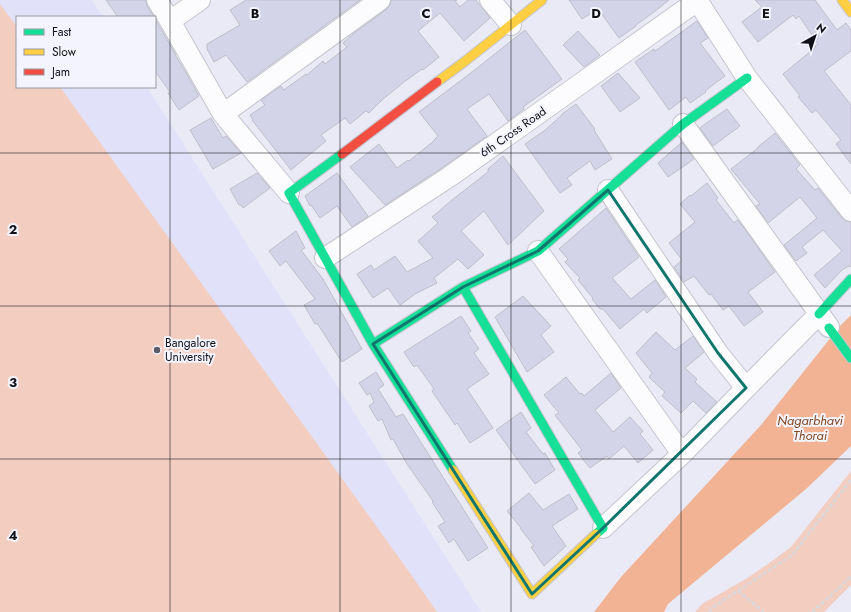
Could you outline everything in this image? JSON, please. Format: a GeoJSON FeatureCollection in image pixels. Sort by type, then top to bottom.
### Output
{"type":"FeatureCollection","features":[{"type":"Feature","properties":{"kind":"street"},"geometry":{"type":"LineString","coordinates":[[157,0],[223,114],[289,193],[373,344],[532,594],[682,454],[746,388],[824,321],[851,279]]}},
{"type":"Feature","properties":{"kind":"street"},"geometry":{"type":"LineString","coordinates":[[170,21],[200,0]]}},
{"type":"Feature","properties":{"kind":"street"},"geometry":{"type":"LineString","coordinates":[[223,114],[380,0]]}},
{"type":"Feature","properties":{"kind":"street"},"geometry":{"type":"LineString","coordinates":[[490,0],[512,25]]}},
{"type":"Feature","properties":{"kind":"street"},"geometry":{"type":"LineString","coordinates":[[289,193],[464,62],[542,0]]}},
{"type":"Feature","properties":{"kind":"street"},"geometry":{"type":"LineString","coordinates":[[697,0],[747,78],[851,211]]}},
{"type":"Feature","properties":{"kind":"street","name":"6th Cross Road"},"geometry":{"type":"LineString","coordinates":[[325,258],[448,177],[697,0]]}},
{"type":"Feature","properties":{"kind":"street"},"geometry":{"type":"LineString","coordinates":[[842,0],[851,12]]}},
{"type":"Feature","properties":{"kind":"street"},"geometry":{"type":"LineString","coordinates":[[373,344],[463,287],[538,251],[683,124],[747,78]]}},
{"type":"Feature","properties":{"kind":"street"},"geometry":{"type":"LineString","coordinates":[[683,124],[851,358]]}},
{"type":"Feature","properties":{"kind":"street"},"geometry":{"type":"LineString","coordinates":[[608,190],[718,353],[746,388]]}},
{"type":"Feature","properties":{"kind":"street"},"geometry":{"type":"LineString","coordinates":[[538,251],[682,454]]}},
{"type":"Feature","properties":{"kind":"street"},"geometry":{"type":"LineString","coordinates":[[463,287],[603,528]]}},
{"type":"Feature","properties":{"kind":"path"},"geometry":{"type":"LineString","coordinates":[[709,612],[715,606],[792,555],[851,480]]}},
{"type":"Feature","properties":{"kind":"path"},"geometry":{"type":"LineString","coordinates":[[812,612],[851,576]]}},
{"type":"Feature","properties":{"kind":"path"},"geometry":{"type":"LineString","coordinates":[[738,591],[764,612]]}},
{"type":"Feature","properties":{"kind":"highlighted area"},"geometry":{"type":"Polygon","coordinates":[[[608,190],[718,353],[746,388],[603,528],[532,594],[373,344],[463,287],[538,251],[608,190]]]}},
{"type":"Feature","properties":{"kind":"shaded area","name":"Bangalore University"},"geometry":{"type":"Polygon","coordinates":[[[0,0],[92,0],[102,16],[16,16],[16,88],[148,88],[481,612],[0,612],[0,0]]]}},
{"type":"Feature","properties":{"kind":"shaded area","name":"Bangalore University"},"geometry":{"type":"Polygon","coordinates":[[[0,4],[16,26],[16,88],[61,88],[437,612],[0,612],[0,4]]]}},
{"type":"Feature","properties":{"kind":"shaded area"},"geometry":{"type":"Polygon","coordinates":[[[851,471],[851,585],[824,612],[695,612],[702,604],[744,580],[791,547],[851,471]]]}},
{"type":"Feature","properties":{"kind":"water","name":"Nagarbhavi Thorai"},"geometry":{"type":"Polygon","coordinates":[[[851,315],[851,446],[806,489],[668,604],[664,612],[594,612],[621,577],[761,425],[840,326],[851,315]]]}},
{"type":"Feature","properties":{"kind":"building"},"geometry":{"type":"Polygon","coordinates":[[[106,0],[146,0],[147,6],[153,16],[117,16],[106,0]]]}},
{"type":"Feature","properties":{"kind":"building"},"geometry":{"type":"Polygon","coordinates":[[[246,0],[360,0],[247,82],[226,55],[214,62],[207,49],[207,44],[240,25],[230,10],[246,0]]]}},
{"type":"Feature","properties":{"kind":"building"},"geometry":{"type":"Polygon","coordinates":[[[391,0],[457,0],[455,1],[460,7],[468,0],[476,0],[490,18],[464,41],[440,13],[418,31],[439,57],[423,70],[422,69],[404,82],[369,113],[366,111],[350,124],[345,118],[321,135],[326,141],[291,170],[252,120],[250,115],[265,105],[261,100],[281,86],[284,90],[306,74],[307,75],[323,61],[325,64],[347,47],[343,43],[387,9],[391,0]]]}},
{"type":"Feature","properties":{"kind":"building"},"geometry":{"type":"Polygon","coordinates":[[[569,0],[669,0],[619,38],[598,9],[582,19],[569,0]]]}},
{"type":"Feature","properties":{"kind":"building"},"geometry":{"type":"Polygon","coordinates":[[[755,0],[815,0],[837,30],[846,23],[851,30],[851,51],[824,71],[851,105],[851,164],[836,144],[841,140],[816,110],[812,113],[798,97],[800,96],[783,74],[818,44],[799,16],[796,19],[793,15],[758,42],[742,22],[762,7],[755,0]]]}},
{"type":"Feature","properties":{"kind":"building"},"geometry":{"type":"Polygon","coordinates":[[[156,21],[199,96],[179,110],[168,93],[170,92],[156,72],[156,21]]]}},
{"type":"Feature","properties":{"kind":"building"},"geometry":{"type":"Polygon","coordinates":[[[697,21],[708,38],[700,43],[725,76],[690,103],[686,97],[669,110],[635,62],[654,49],[655,51],[697,21]]]}},
{"type":"Feature","properties":{"kind":"building"},"geometry":{"type":"Polygon","coordinates":[[[525,30],[562,79],[523,107],[524,109],[508,121],[489,94],[467,109],[487,136],[385,205],[350,167],[379,144],[397,168],[408,160],[409,161],[438,136],[419,112],[525,30]]]}},
{"type":"Feature","properties":{"kind":"building"},"geometry":{"type":"Polygon","coordinates":[[[578,31],[600,55],[584,67],[563,45],[578,31]]]}},
{"type":"Feature","properties":{"kind":"building"},"geometry":{"type":"Polygon","coordinates":[[[618,73],[640,98],[620,112],[601,86],[618,73]]]}},
{"type":"Feature","properties":{"kind":"building"},"geometry":{"type":"Polygon","coordinates":[[[576,104],[595,129],[594,130],[612,159],[595,170],[590,161],[567,178],[572,185],[560,193],[525,144],[544,131],[562,114],[576,104]]]}},
{"type":"Feature","properties":{"kind":"building"},"geometry":{"type":"Polygon","coordinates":[[[727,109],[740,126],[713,146],[700,128],[727,109]]]}},
{"type":"Feature","properties":{"kind":"building"},"geometry":{"type":"Polygon","coordinates":[[[211,118],[223,138],[226,136],[241,153],[213,169],[190,130],[211,118]]]}},
{"type":"Feature","properties":{"kind":"building"},"geometry":{"type":"Polygon","coordinates":[[[775,133],[800,165],[796,169],[815,190],[818,188],[842,218],[851,222],[851,266],[842,270],[825,288],[814,275],[842,251],[823,230],[802,247],[807,253],[796,261],[784,245],[817,218],[800,197],[768,223],[756,206],[760,204],[731,169],[775,133]]]}},
{"type":"Feature","properties":{"kind":"building"},"geometry":{"type":"Polygon","coordinates":[[[682,142],[694,159],[668,177],[658,163],[682,142]]]}},
{"type":"Feature","properties":{"kind":"building"},"geometry":{"type":"Polygon","coordinates":[[[503,156],[544,211],[508,245],[484,211],[461,231],[484,255],[468,269],[458,259],[434,278],[437,283],[415,294],[400,305],[388,288],[373,298],[357,274],[371,265],[374,270],[395,256],[407,272],[433,258],[418,241],[438,223],[432,217],[488,172],[488,169],[503,156]]]}},
{"type":"Feature","properties":{"kind":"building"},"geometry":{"type":"Polygon","coordinates":[[[257,173],[270,188],[243,208],[239,205],[230,189],[257,173]]]}},
{"type":"Feature","properties":{"kind":"building"},"geometry":{"type":"Polygon","coordinates":[[[337,173],[368,216],[352,227],[337,206],[320,218],[311,205],[310,206],[305,196],[337,173]]]}},
{"type":"Feature","properties":{"kind":"building"},"geometry":{"type":"Polygon","coordinates":[[[707,183],[718,198],[716,200],[734,223],[737,220],[739,221],[775,272],[748,292],[763,312],[744,326],[729,306],[723,310],[711,294],[709,295],[694,276],[684,282],[674,267],[682,260],[669,243],[695,222],[680,204],[707,183]]]}},
{"type":"Feature","properties":{"kind":"building"},"geometry":{"type":"Polygon","coordinates":[[[606,208],[639,257],[612,278],[631,299],[655,280],[666,297],[647,313],[644,309],[620,329],[603,309],[600,309],[592,299],[593,298],[578,280],[580,278],[565,262],[568,259],[559,249],[606,208]]]}},
{"type":"Feature","properties":{"kind":"building"},"geometry":{"type":"Polygon","coordinates":[[[296,231],[305,248],[301,250],[323,279],[362,349],[342,362],[317,323],[315,324],[304,305],[315,299],[286,261],[280,266],[269,251],[296,231]]]}},
{"type":"Feature","properties":{"kind":"building"},"geometry":{"type":"Polygon","coordinates":[[[523,296],[551,326],[541,335],[554,352],[527,372],[495,317],[523,296]]]}},
{"type":"Feature","properties":{"kind":"building"},"geometry":{"type":"Polygon","coordinates":[[[461,316],[471,331],[468,333],[479,349],[474,353],[489,374],[467,389],[493,428],[470,443],[457,423],[455,425],[432,391],[434,389],[417,365],[414,367],[404,352],[461,316]]]}},
{"type":"Feature","properties":{"kind":"building"},"geometry":{"type":"Polygon","coordinates":[[[656,332],[675,350],[693,336],[704,352],[685,368],[697,379],[695,382],[717,402],[706,413],[693,401],[681,413],[662,396],[665,392],[649,377],[652,373],[636,353],[656,332]]]}},
{"type":"Feature","properties":{"kind":"building"},"geometry":{"type":"Polygon","coordinates":[[[376,372],[384,385],[378,389],[396,417],[403,414],[488,548],[468,561],[454,539],[449,543],[438,526],[445,522],[432,502],[433,501],[407,464],[393,439],[391,440],[382,419],[378,421],[369,406],[374,402],[370,393],[367,395],[359,383],[376,372]]]}},
{"type":"Feature","properties":{"kind":"building"},"geometry":{"type":"Polygon","coordinates":[[[611,373],[621,388],[595,410],[613,432],[630,417],[643,431],[640,434],[653,450],[638,463],[624,446],[609,459],[607,456],[590,468],[578,453],[582,450],[555,415],[559,413],[544,395],[566,377],[580,394],[582,393],[584,396],[611,373]]]}},
{"type":"Feature","properties":{"kind":"building"},"geometry":{"type":"Polygon","coordinates":[[[521,412],[531,428],[526,432],[543,454],[545,453],[555,470],[535,484],[496,430],[521,412]]]}},
{"type":"Feature","properties":{"kind":"building"},"geometry":{"type":"Polygon","coordinates":[[[529,493],[543,510],[569,494],[578,509],[552,526],[566,546],[544,566],[531,547],[534,546],[507,511],[529,493]]]}},
{"type":"Feature","properties":{"kind":"traffic: fast"},"geometry":{"type":"LineString","coordinates":[[373,344],[463,287],[538,251],[683,124],[747,78]]}},
{"type":"Feature","properties":{"kind":"traffic: fast"},"geometry":{"type":"LineString","coordinates":[[342,154],[289,193],[373,344],[453,470]]}},
{"type":"Feature","properties":{"kind":"traffic: fast"},"geometry":{"type":"LineString","coordinates":[[819,314],[851,279]]}},
{"type":"Feature","properties":{"kind":"traffic: fast"},"geometry":{"type":"LineString","coordinates":[[463,287],[603,528],[596,534]]}},
{"type":"Feature","properties":{"kind":"traffic: fast"},"geometry":{"type":"LineString","coordinates":[[829,328],[851,358]]}},
{"type":"Feature","properties":{"kind":"traffic: slow"},"geometry":{"type":"LineString","coordinates":[[437,82],[542,0]]}},
{"type":"Feature","properties":{"kind":"traffic: slow"},"geometry":{"type":"LineString","coordinates":[[842,0],[851,12]]}},
{"type":"Feature","properties":{"kind":"traffic: slow"},"geometry":{"type":"LineString","coordinates":[[453,470],[532,594],[596,534]]}},
{"type":"Feature","properties":{"kind":"traffic: jam"},"geometry":{"type":"LineString","coordinates":[[342,154],[437,82]]}},
{"type":"Feature","properties":{"kind":"place","name":"Bangalore University"},"geometry":{"type":"Point","coordinates":[157,350]}}]}
